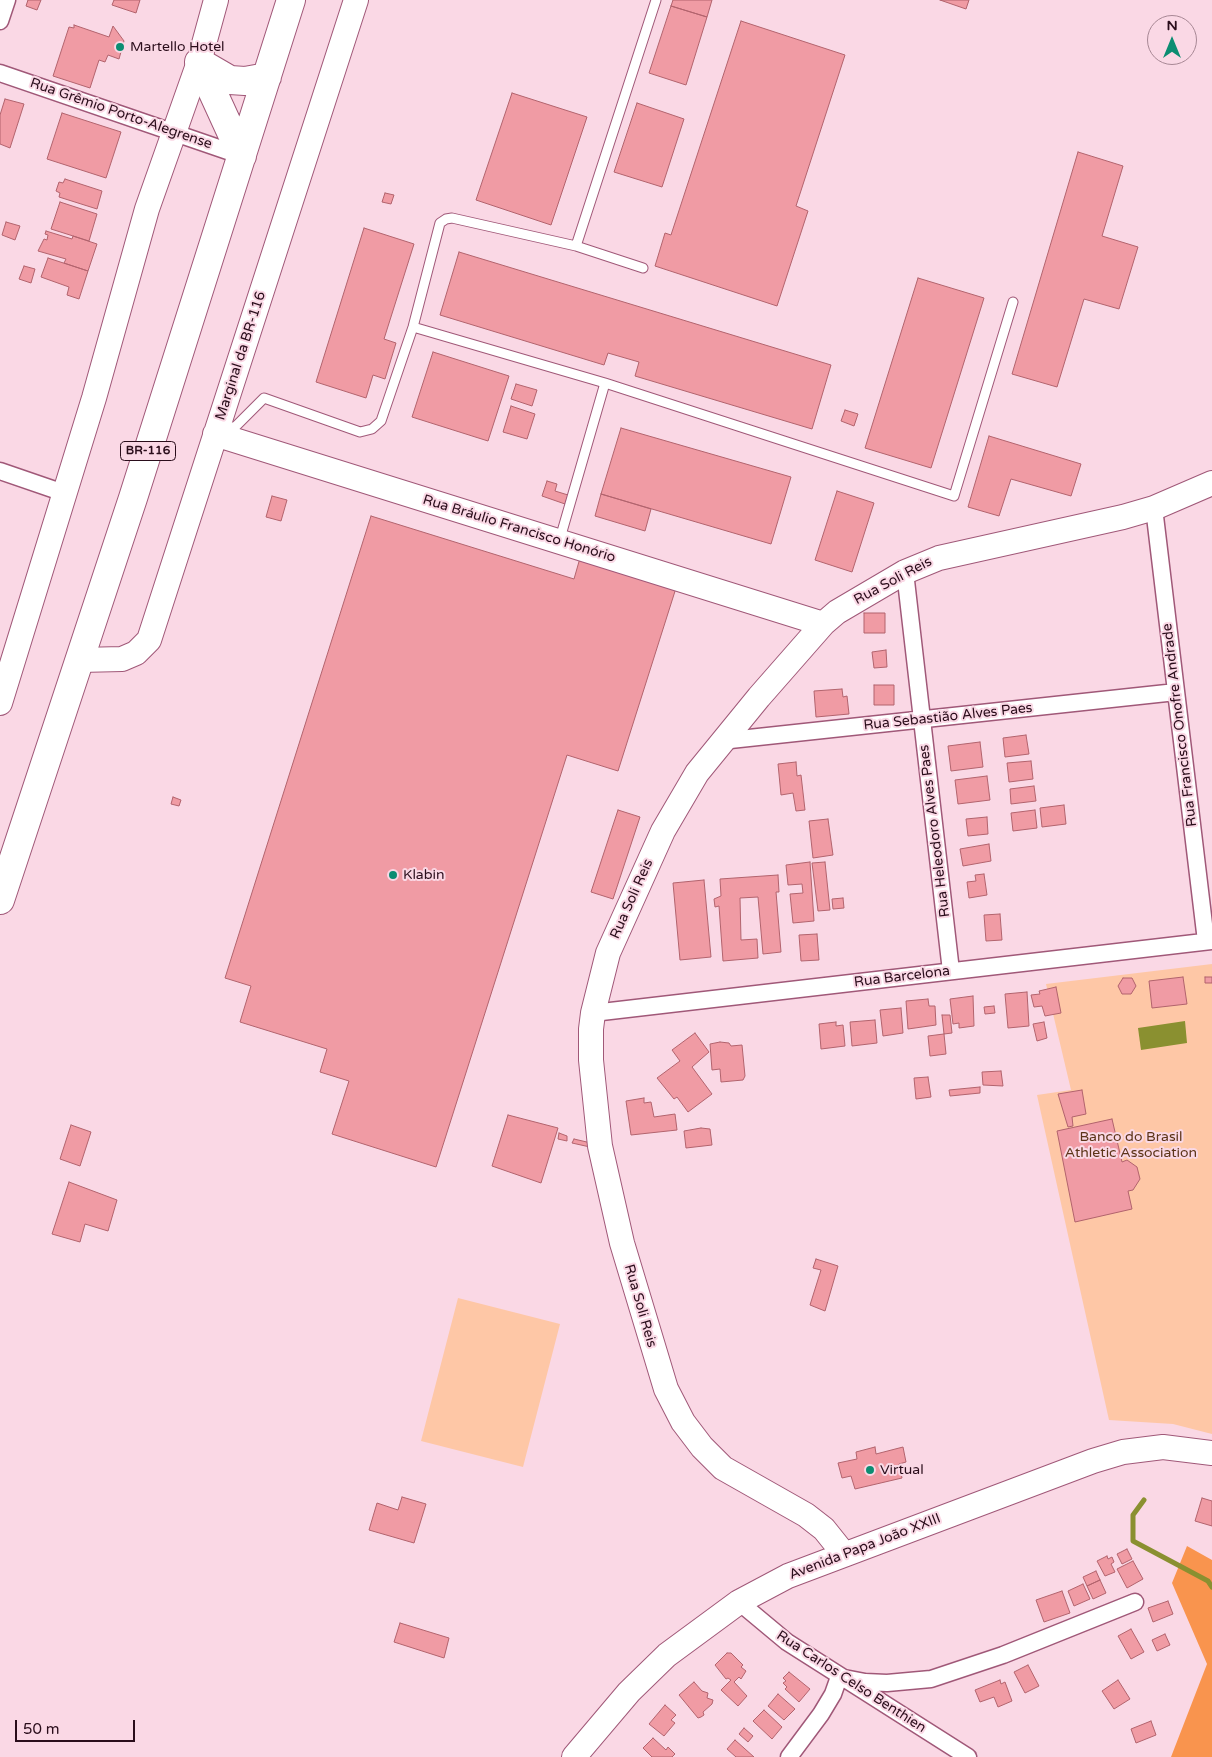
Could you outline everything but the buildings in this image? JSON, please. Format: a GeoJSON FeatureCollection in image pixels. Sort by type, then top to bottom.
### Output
{"type":"FeatureCollection","features":[{"type":"Feature","properties":{"kind":"highway","name":"BR-116"},"geometry":{"type":"LineString","coordinates":[[0,900],[80,660],[291,0]]}},
{"type":"Feature","properties":{"kind":"highway"},"geometry":{"type":"LineString","coordinates":[[199,62],[230,80],[245,81],[267,77]]}},
{"type":"Feature","properties":{"kind":"highway"},"geometry":{"type":"LineString","coordinates":[[199,62],[242,156]]}},
{"type":"Feature","properties":{"kind":"street"},"geometry":{"type":"LineString","coordinates":[[0,20],[7,0]]}},
{"type":"Feature","properties":{"kind":"street"},"geometry":{"type":"LineString","coordinates":[[0,703],[94,398],[147,209],[199,62],[216,0]]}},
{"type":"Feature","properties":{"kind":"street","name":"Marginal da BR-116"},"geometry":{"type":"LineString","coordinates":[[80,660],[122,659],[136,653],[149,640],[356,0]]}},
{"type":"Feature","properties":{"kind":"street","name":"Rua Grêmio Porto-Alegrense"},"geometry":{"type":"LineString","coordinates":[[0,73],[242,156]]}},
{"type":"Feature","properties":{"kind":"street","name":"Rua Bráulio Francisco Honório"},"geometry":{"type":"LineString","coordinates":[[215,434],[823,624]]}},
{"type":"Feature","properties":{"kind":"street"},"geometry":{"type":"LineString","coordinates":[[0,472],[64,493]]}},
{"type":"Feature","properties":{"kind":"street","name":"Rua Soli Reis"},"geometry":{"type":"LineString","coordinates":[[844,1554],[824,1530],[806,1515],[723,1468],[702,1447],[682,1422],[666,1389],[622,1243],[600,1146],[591,1060],[593,1012],[608,954],[642,875],[682,796],[721,742],[823,624],[860,597],[905,572],[961,551],[1154,508],[1212,483]]}},
{"type":"Feature","properties":{"kind":"street","name":"Rua Francisco Onofre Andrade"},"geometry":{"type":"LineString","coordinates":[[1154,508],[1209,941]]}},
{"type":"Feature","properties":{"kind":"street","name":"Rua Heleodoro Alves Paes"},"geometry":{"type":"LineString","coordinates":[[905,572],[951,971]]}},
{"type":"Feature","properties":{"kind":"street","name":"Rua Sebastião Alves Paes"},"geometry":{"type":"LineString","coordinates":[[721,742],[1176,692]]}},
{"type":"Feature","properties":{"kind":"street","name":"Rua Barcelona"},"geometry":{"type":"LineString","coordinates":[[593,1012],[1209,941]]}},
{"type":"Feature","properties":{"kind":"street","name":"Avenida Papa João XXIII"},"geometry":{"type":"LineString","coordinates":[[574,1757],[629,1692],[654,1667],[692,1635],[740,1602],[788,1576],[1093,1461],[1123,1452],[1163,1447],[1212,1453]]}},
{"type":"Feature","properties":{"kind":"street","name":"Rua Carlos Celso Benthien"},"geometry":{"type":"LineString","coordinates":[[740,1602],[787,1642],[839,1677],[968,1757]]}},
{"type":"Feature","properties":{"kind":"street"},"geometry":{"type":"LineString","coordinates":[[789,1757],[821,1714],[833,1694],[839,1677],[887,1683],[931,1679],[1003,1655],[1135,1602]]}},
{"type":"Feature","properties":{"kind":"lane"},"geometry":{"type":"LineString","coordinates":[[576,246],[656,0]]}},
{"type":"Feature","properties":{"kind":"lane"},"geometry":{"type":"LineString","coordinates":[[215,434],[236,426],[264,398],[360,432],[372,429],[381,421],[413,327],[440,223],[446,219],[452,218],[576,246],[643,268]]}},
{"type":"Feature","properties":{"kind":"lane"},"geometry":{"type":"LineString","coordinates":[[413,327],[605,382],[954,496],[1012,302]]}},
{"type":"Feature","properties":{"kind":"lane"},"geometry":{"type":"LineString","coordinates":[[559,542],[605,382]]}},
{"type":"Feature","properties":{"kind":"green space","name":"Banco do Brasil Athletic Association"},"geometry":{"type":"Polygon","coordinates":[[[1212,964],[1212,1434],[1173,1424],[1109,1420],[1037,1095],[1071,1090],[1046,984],[1212,964]]]}},
{"type":"Feature","properties":{"kind":"green space"},"geometry":{"type":"Polygon","coordinates":[[[458,1298],[560,1324],[523,1467],[421,1441],[458,1298]]]}},
{"type":"Feature","properties":{"kind":"shaded area"},"geometry":{"type":"Polygon","coordinates":[[[1185,1021],[1187,1043],[1141,1050],[1138,1028],[1185,1021]]]}},
{"type":"Feature","properties":{"kind":"shaded area"},"geometry":{"type":"Polygon","coordinates":[[[1187,1546],[1212,1560],[1212,1757],[1171,1757],[1207,1664],[1172,1583],[1187,1546]]]}},
{"type":"Feature","properties":{"kind":"waterway"},"geometry":{"type":"LineString","coordinates":[[1144,1500],[1133,1515],[1133,1541],[1208,1581],[1212,1587]]}},
{"type":"Feature","properties":{"kind":"place","name":"Martello Hotel"},"geometry":{"type":"Point","coordinates":[120,47]}},
{"type":"Feature","properties":{"kind":"place","name":"Klabin"},"geometry":{"type":"Point","coordinates":[393,875]}},
{"type":"Feature","properties":{"kind":"place","name":"Virtual"},"geometry":{"type":"Point","coordinates":[870,1470]}}]}
